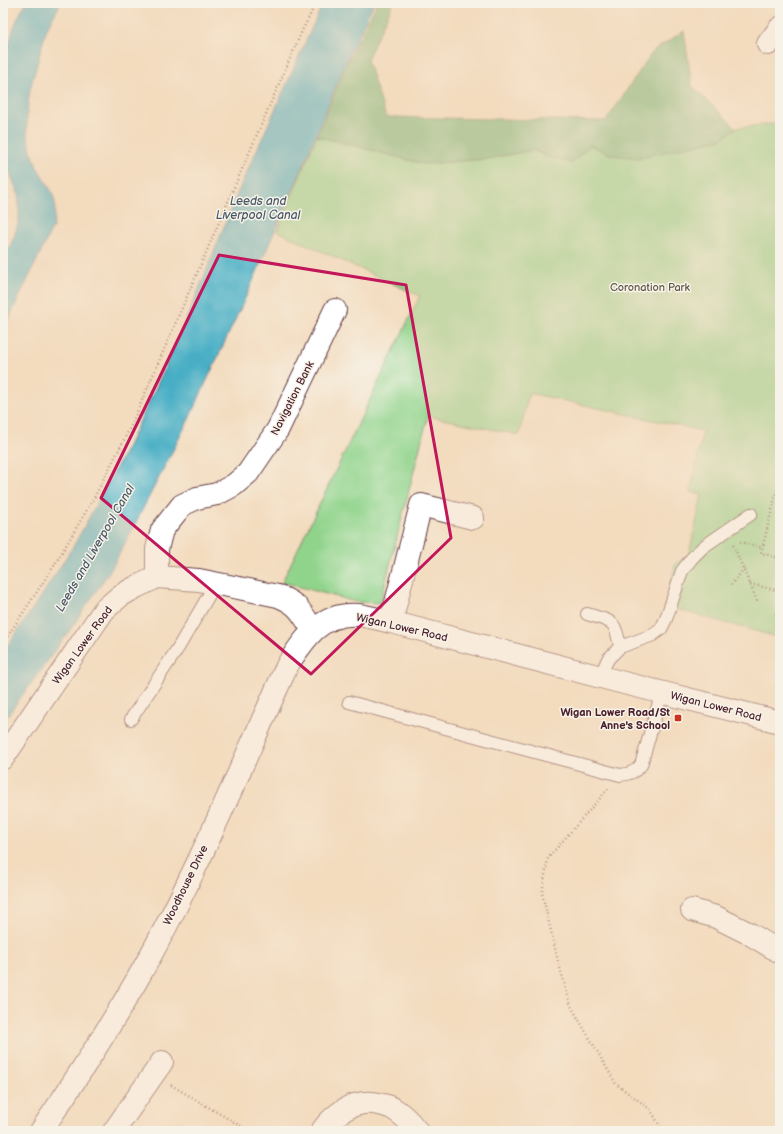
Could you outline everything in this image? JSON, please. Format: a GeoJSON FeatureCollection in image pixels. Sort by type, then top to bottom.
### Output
{"type":"FeatureCollection","features":[{"type":"Feature","properties":{"kind":"street","name":"Navigation Bank"},"geometry":{"type":"LineString","coordinates":[[157,577],[157,549],[162,530],[182,504],[197,498],[217,494],[234,485],[248,473],[278,429],[335,310]]}},
{"type":"Feature","properties":{"kind":"street"},"geometry":{"type":"LineString","coordinates":[[391,622],[421,505],[473,518]]}},
{"type":"Feature","properties":{"kind":"street","name":"Wigan Lower Road"},"geometry":{"type":"LineString","coordinates":[[3,758],[104,610],[120,596],[157,577],[199,580],[278,596],[290,601],[299,609],[313,630],[329,620],[346,615],[358,615],[391,622],[780,722]]}},
{"type":"Feature","properties":{"kind":"street","name":"Woodhouse Drive"},"geometry":{"type":"LineString","coordinates":[[41,1131],[88,1061],[138,977],[187,884],[288,664],[301,643],[313,630]]}},
{"type":"Feature","properties":{"kind":"street"},"geometry":{"type":"LineString","coordinates":[[692,910],[716,917],[750,934],[780,952]]}},
{"type":"Feature","properties":{"kind":"street"},"geometry":{"type":"LineString","coordinates":[[114,1131],[158,1068]]}},
{"type":"Feature","properties":{"kind":"street"},"geometry":{"type":"LineString","coordinates":[[322,1131],[326,1125],[340,1112],[359,1104],[376,1104],[391,1108],[406,1118],[417,1131]]}},
{"type":"Feature","properties":{"kind":"lane"},"geometry":{"type":"LineString","coordinates":[[600,676],[608,659],[620,647],[653,635],[661,629],[666,620],[682,571],[692,558],[703,547],[751,514]]}},
{"type":"Feature","properties":{"kind":"lane"},"geometry":{"type":"LineString","coordinates":[[131,719],[178,648],[216,583]]}},
{"type":"Feature","properties":{"kind":"lane"},"geometry":{"type":"LineString","coordinates":[[587,614],[611,622],[617,630],[620,647]]}},
{"type":"Feature","properties":{"kind":"lane"},"geometry":{"type":"LineString","coordinates":[[349,702],[620,775],[630,774],[636,771],[641,765],[662,692]]}},
{"type":"Feature","properties":{"kind":"path"},"geometry":{"type":"LineString","coordinates":[[3,643],[54,566],[73,534],[95,496],[131,426],[299,38],[316,3]]}},
{"type":"Feature","properties":{"kind":"path"},"geometry":{"type":"LineString","coordinates":[[780,478],[762,553],[780,558]]}},
{"type":"Feature","properties":{"kind":"path"},"geometry":{"type":"LineString","coordinates":[[731,539],[758,603]]}},
{"type":"Feature","properties":{"kind":"path"},"geometry":{"type":"LineString","coordinates":[[731,585],[744,569]]}},
{"type":"Feature","properties":{"kind":"path"},"geometry":{"type":"LineString","coordinates":[[750,584],[780,591]]}},
{"type":"Feature","properties":{"kind":"path"},"geometry":{"type":"LineString","coordinates":[[775,614],[780,616]]}},
{"type":"Feature","properties":{"kind":"path"},"geometry":{"type":"LineString","coordinates":[[620,775],[548,858],[542,893],[558,961],[571,1006],[616,1084],[650,1109],[663,1131]]}},
{"type":"Feature","properties":{"kind":"path"},"geometry":{"type":"LineString","coordinates":[[158,1068],[249,1131]]}},
{"type":"Feature","properties":{"kind":"highlighted area"},"geometry":{"type":"Polygon","coordinates":[[[219,255],[406,285],[451,538],[311,674],[101,498],[219,255]]]}},
{"type":"Feature","properties":{"kind":"green space"},"geometry":{"type":"Polygon","coordinates":[[[377,3],[393,3],[367,60],[386,117],[606,121],[653,51],[684,31],[692,86],[736,128],[721,139],[638,158],[612,155],[590,145],[572,163],[547,157],[533,150],[486,159],[424,164],[317,136],[346,65],[377,3]]]}},
{"type":"Feature","properties":{"kind":"green space","name":"Coronation Park"},"geometry":{"type":"Polygon","coordinates":[[[780,123],[780,638],[679,610],[667,603],[675,564],[689,555],[702,495],[690,492],[703,431],[529,393],[519,435],[428,416],[380,603],[356,602],[282,582],[420,296],[277,231],[317,136],[424,164],[486,159],[533,150],[547,157],[590,145],[612,155],[721,139],[736,128],[780,123]]]}},
{"type":"Feature","properties":{"kind":"water"},"geometry":{"type":"Polygon","coordinates":[[[26,3],[61,3],[47,28],[30,90],[27,112],[27,133],[31,150],[37,167],[52,192],[55,202],[55,212],[53,227],[3,331],[3,261],[14,237],[19,219],[19,206],[18,194],[3,151],[3,94],[7,54],[11,36],[26,3]]]}},
{"type":"Feature","properties":{"kind":"water","name":"Leeds and Liverpool Canal"},"geometry":{"type":"Polygon","coordinates":[[[323,3],[374,3],[345,64],[299,176],[249,290],[189,419],[133,528],[112,568],[70,630],[3,722],[3,652],[74,545],[129,444],[162,374],[203,279],[236,196],[323,3]]]}},
{"type":"Feature","properties":{"kind":"place","name":"Wigan Lower Road/St Anne's School"},"geometry":{"type":"Point","coordinates":[678,718]}}]}
